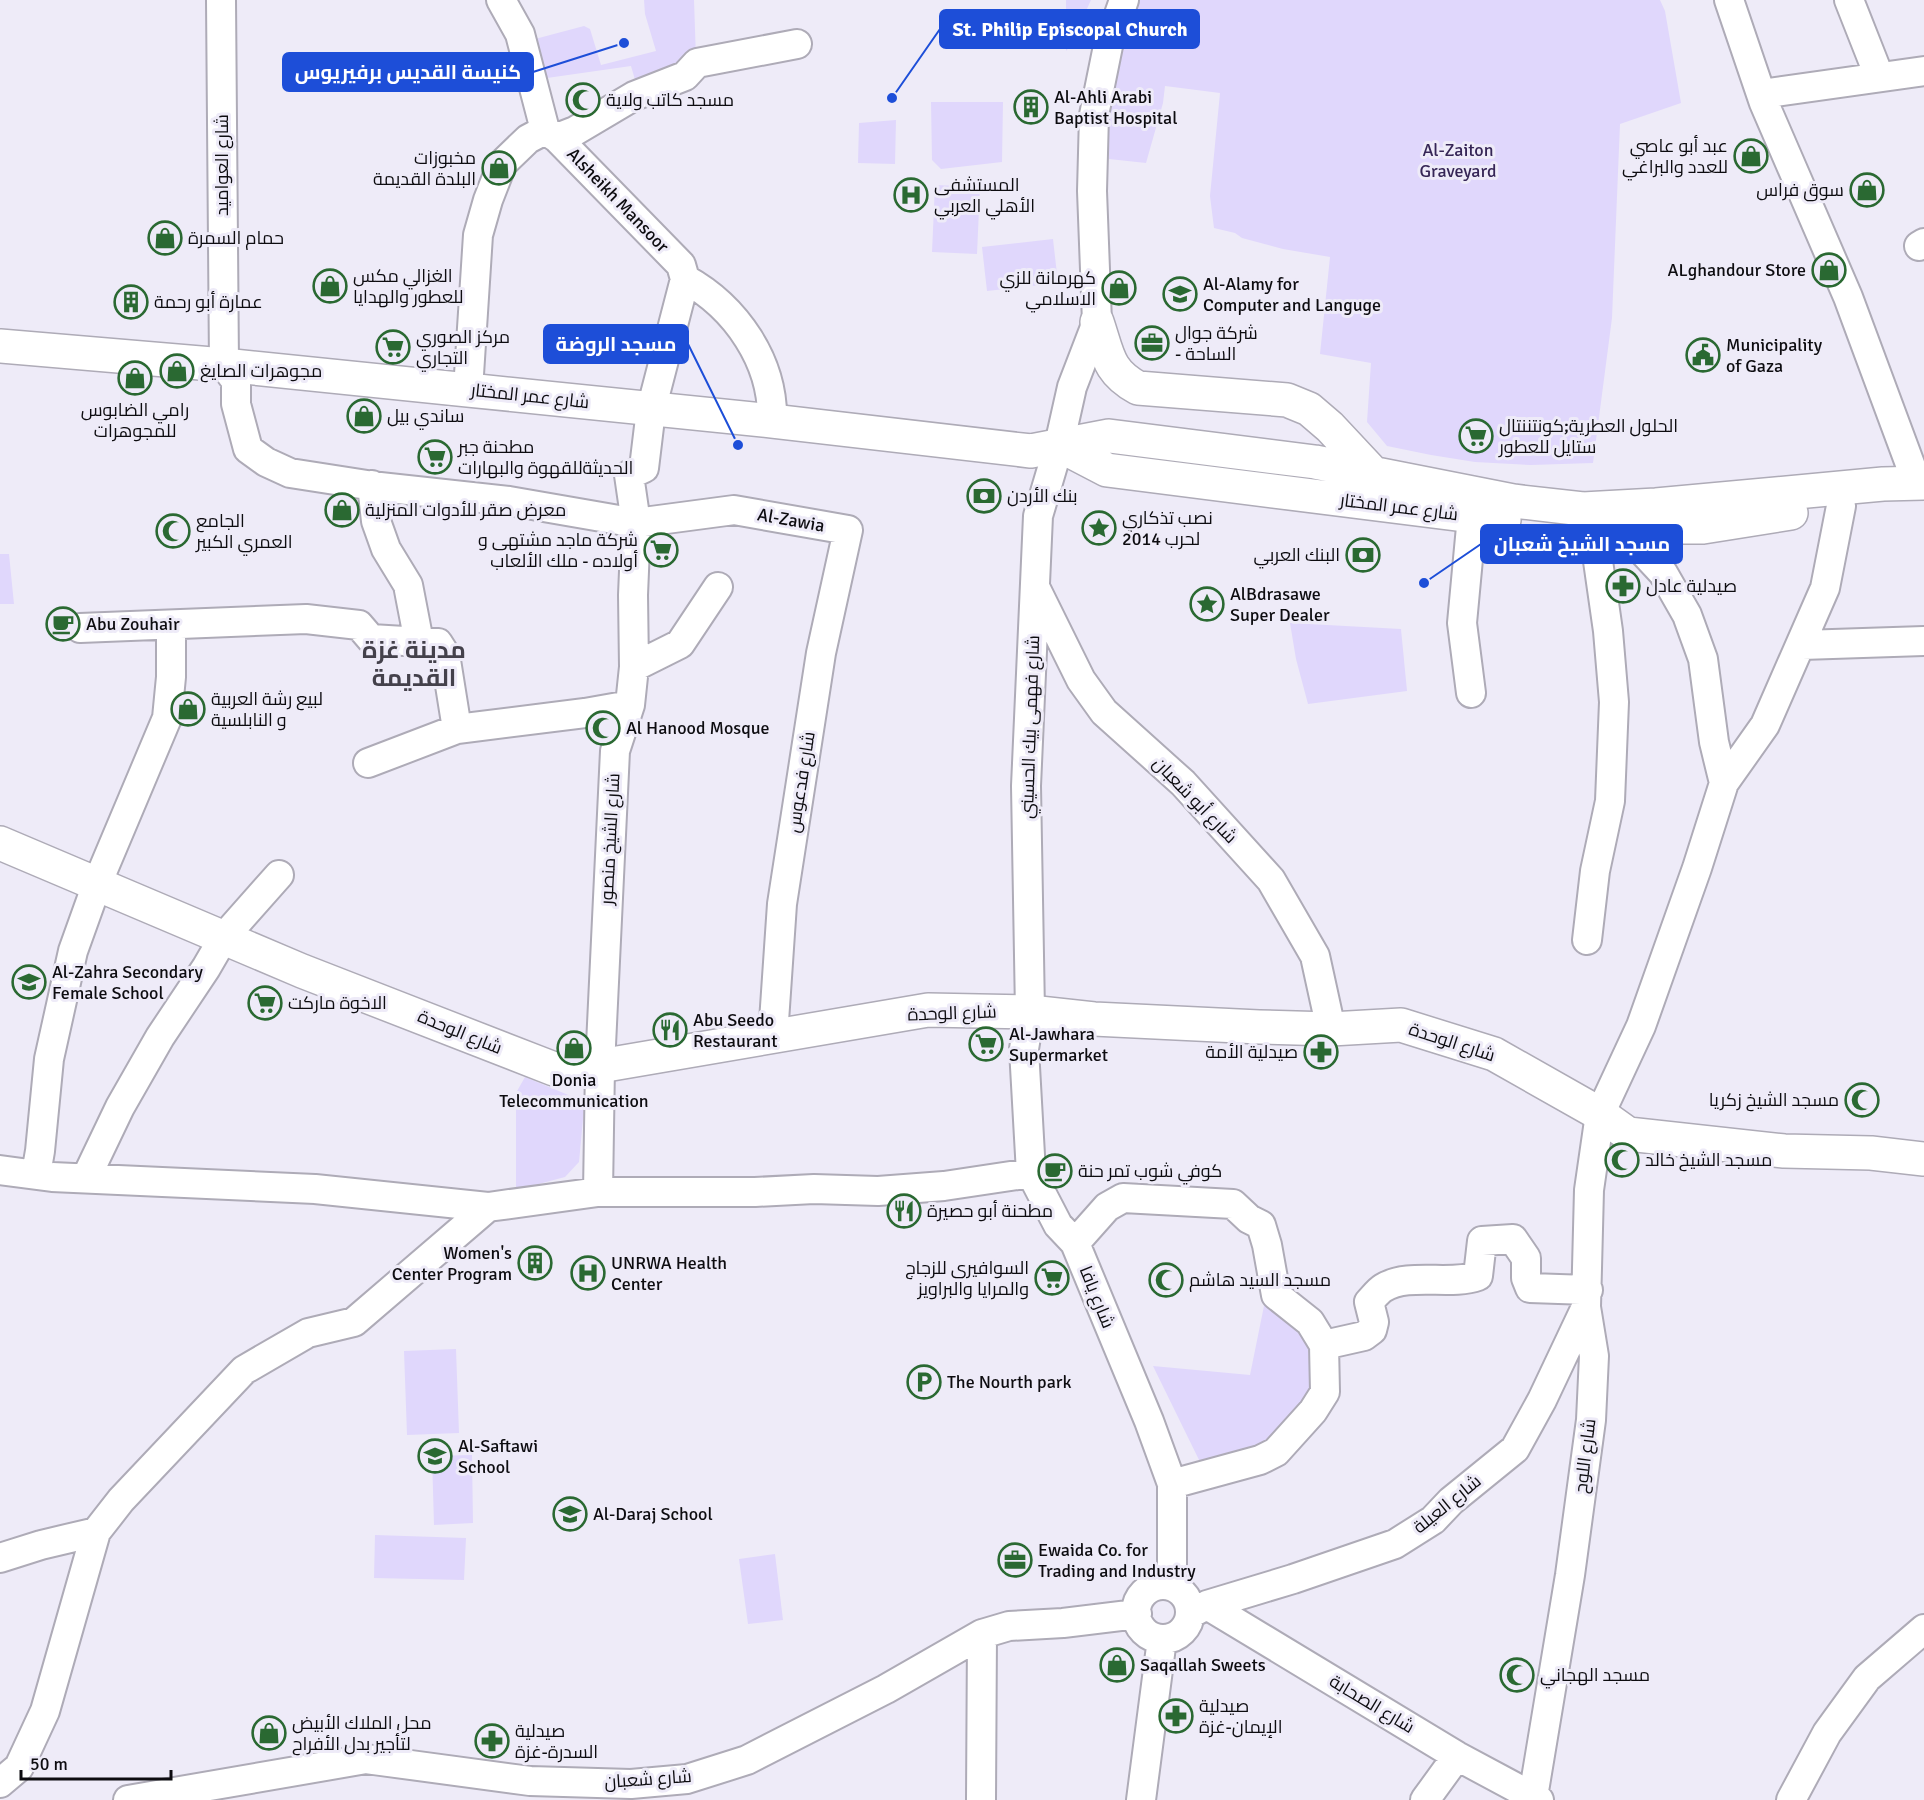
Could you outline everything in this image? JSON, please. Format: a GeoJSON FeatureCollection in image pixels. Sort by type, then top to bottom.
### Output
{"type":"FeatureCollection","features":[{"type":"Feature","properties":{"kind":"main road"},"geometry":{"type":"LineString","coordinates":[[1097,322],[1113,368],[1123,379],[1138,388],[1287,400],[1309,409],[1330,427],[1374,474]]}},
{"type":"Feature","properties":{"kind":"main road","name":"شارع عمر المختار"},"geometry":{"type":"LineString","coordinates":[[0,346],[224,365],[772,421],[1031,451],[1109,436],[1315,462],[1513,501],[1583,509],[1656,506],[1883,484],[1922,488]]}},
{"type":"Feature","properties":{"kind":"main road","name":"شارع عمر المختار"},"geometry":{"type":"LineString","coordinates":[[1059,445],[1107,470],[1528,523],[1703,527],[1841,506],[1847,508],[1922,488]]}},
{"type":"Feature","properties":{"kind":"main road","name":"شارع الوحدة"},"geometry":{"type":"LineString","coordinates":[[0,843],[303,970],[554,1069],[600,1066],[928,1010],[1030,1012],[1094,1019],[1331,1029],[1401,1025],[1494,1054],[1600,1114],[1628,1134],[1784,1151],[1871,1153],[1924,1159]]}},
{"type":"Feature","properties":{"kind":"street","name":"شارع العواميد"},"geometry":{"type":"LineString","coordinates":[[221,0],[224,365]]}},
{"type":"Feature","properties":{"kind":"street","name":"Alsheikh Mansoor"},"geometry":{"type":"LineString","coordinates":[[501,0],[520,34],[551,134],[681,265],[685,279]]}},
{"type":"Feature","properties":{"kind":"street"},"geometry":{"type":"LineString","coordinates":[[1097,322],[1092,191],[1094,115],[1108,46],[1124,0]]}},
{"type":"Feature","properties":{"kind":"street"},"geometry":{"type":"LineString","coordinates":[[1730,0],[1761,94],[1848,297],[1922,488]]}},
{"type":"Feature","properties":{"kind":"street"},"geometry":{"type":"LineString","coordinates":[[1849,0],[1879,76]]}},
{"type":"Feature","properties":{"kind":"street"},"geometry":{"type":"LineString","coordinates":[[468,390],[478,236],[488,200],[502,164],[528,140],[575,131],[634,96],[685,76],[697,63],[797,44]]}},
{"type":"Feature","properties":{"kind":"street"},"geometry":{"type":"LineString","coordinates":[[1761,94],[1924,70]]}},
{"type":"Feature","properties":{"kind":"street"},"geometry":{"type":"LineString","coordinates":[[651,410],[685,279],[707,293],[742,329],[753,344],[771,392],[772,421]]}},
{"type":"Feature","properties":{"kind":"street","name":"شارع فهمى بيك الحسيني"},"geometry":{"type":"LineString","coordinates":[[1030,1012],[1026,786],[1038,516],[1059,445],[1072,387],[1097,322]]}},
{"type":"Feature","properties":{"kind":"street","name":"Al-Zawia"},"geometry":{"type":"LineString","coordinates":[[224,365],[236,381],[236,404],[248,449],[266,462],[290,473],[372,486],[509,501],[636,523],[734,510],[848,530]]}},
{"type":"Feature","properties":{"kind":"street","name":"شارع الشيخ منصور"},"geometry":{"type":"LineString","coordinates":[[600,1066],[615,751],[630,705],[634,667],[633,595],[636,523],[629,475],[644,468],[651,410]]}},
{"type":"Feature","properties":{"kind":"street"},"geometry":{"type":"LineString","coordinates":[[372,486],[376,520],[386,549],[408,585],[419,642]]}},
{"type":"Feature","properties":{"kind":"street"},"geometry":{"type":"LineString","coordinates":[[1724,783],[1765,725],[1802,645],[1825,588],[1841,506]]}},
{"type":"Feature","properties":{"kind":"street"},"geometry":{"type":"LineString","coordinates":[[1471,693],[1462,623],[1472,516]]}},
{"type":"Feature","properties":{"kind":"street"},"geometry":{"type":"LineString","coordinates":[[1606,526],[1664,573],[1687,615],[1703,659],[1714,742],[1724,783]]}},
{"type":"Feature","properties":{"kind":"street"},"geometry":{"type":"LineString","coordinates":[[1587,940],[1595,871],[1610,801],[1614,702],[1608,631],[1606,526]]}},
{"type":"Feature","properties":{"kind":"street","name":"شارع فدعوس"},"geometry":{"type":"LineString","coordinates":[[772,1036],[784,892],[821,653],[848,530]]}},
{"type":"Feature","properties":{"kind":"street","name":"شارع أبو شعبان"},"geometry":{"type":"LineString","coordinates":[[1035,585],[1080,680],[1104,712],[1183,783],[1271,880],[1315,956],[1331,1029]]}},
{"type":"Feature","properties":{"kind":"street"},"geometry":{"type":"LineString","coordinates":[[634,667],[680,645],[718,587]]}},
{"type":"Feature","properties":{"kind":"street"},"geometry":{"type":"LineString","coordinates":[[80,628],[306,619],[359,626],[371,639],[438,643],[445,654],[457,729]]}},
{"type":"Feature","properties":{"kind":"street"},"geometry":{"type":"LineString","coordinates":[[36,1174],[49,1059],[73,951],[97,884],[167,718],[171,677],[171,626]]}},
{"type":"Feature","properties":{"kind":"street"},"geometry":{"type":"LineString","coordinates":[[1802,645],[1924,642]]}},
{"type":"Feature","properties":{"kind":"street"},"geometry":{"type":"LineString","coordinates":[[368,764],[457,729],[630,705]]}},
{"type":"Feature","properties":{"kind":"street","name":"شارع اللوح"},"geometry":{"type":"LineString","coordinates":[[1536,1799],[1591,1420],[1594,1356],[1587,1298],[1589,1190],[1600,1114],[1641,1026],[1724,783]]}},
{"type":"Feature","properties":{"kind":"street"},"geometry":{"type":"LineString","coordinates":[[86,1178],[120,1107],[159,1037],[206,968],[224,937],[279,875]]}},
{"type":"Feature","properties":{"kind":"street","name":"شارع يافا"},"geometry":{"type":"LineString","coordinates":[[1030,1012],[1024,1048],[1031,1173],[1058,1226],[1075,1243],[1149,1421],[1172,1484],[1172,1586]]}},
{"type":"Feature","properties":{"kind":"street"},"geometry":{"type":"LineString","coordinates":[[598,1192],[600,1066]]}},
{"type":"Feature","properties":{"kind":"street"},"geometry":{"type":"LineString","coordinates":[[0,1170],[86,1178],[315,1190],[488,1207],[598,1192],[755,1192],[814,1189],[878,1191],[944,1186],[1031,1173]]}},
{"type":"Feature","properties":{"kind":"street"},"geometry":{"type":"LineString","coordinates":[[1075,1243],[1107,1207],[1123,1198],[1233,1204],[1249,1219],[1262,1225],[1275,1295],[1310,1322],[1324,1345],[1325,1392],[1313,1411],[1276,1452],[1260,1460],[1172,1484]]}},
{"type":"Feature","properties":{"kind":"street"},"geometry":{"type":"LineString","coordinates":[[0,1783],[19,1767],[45,1711],[96,1532],[121,1500],[244,1370],[308,1333],[354,1322],[488,1207]]}},
{"type":"Feature","properties":{"kind":"street"},"geometry":{"type":"LineString","coordinates":[[1324,1345],[1364,1336],[1372,1330],[1374,1322],[1369,1302],[1382,1288],[1401,1282],[1467,1280],[1478,1276],[1482,1241],[1513,1239],[1526,1258],[1526,1278],[1530,1288],[1587,1298]]}},
{"type":"Feature","properties":{"kind":"street","name":"شارع العيلة"},"geometry":{"type":"LineString","coordinates":[[1199,1610],[1395,1544],[1433,1520],[1451,1500],[1515,1449],[1542,1400],[1587,1298]]}},
{"type":"Feature","properties":{"kind":"street"},"geometry":{"type":"LineString","coordinates":[[0,1558],[41,1545],[96,1532]]}},
{"type":"Feature","properties":{"kind":"street"},"geometry":{"type":"LineString","coordinates":[[1164,1585],[1180,1590],[1199,1610],[1181,1632],[1162,1639],[1148,1634],[1138,1622],[1137,1605],[1147,1591],[1164,1585]]}},
{"type":"Feature","properties":{"kind":"street","name":"شارع الصحابة"},"geometry":{"type":"LineString","coordinates":[[1199,1610],[1536,1799]]}},
{"type":"Feature","properties":{"kind":"street","name":"شارع شعبان"},"geometry":{"type":"LineString","coordinates":[[128,1800],[232,1791],[366,1759],[530,1781],[631,1784],[651,1791],[747,1760],[886,1689],[982,1634],[1009,1626],[1063,1623],[1137,1614]]}},
{"type":"Feature","properties":{"kind":"street"},"geometry":{"type":"LineString","coordinates":[[1791,1800],[1827,1733],[1867,1678],[1924,1629]]}},
{"type":"Feature","properties":{"kind":"street"},"geometry":{"type":"LineString","coordinates":[[981,1800],[982,1634]]}},
{"type":"Feature","properties":{"kind":"street"},"geometry":{"type":"LineString","coordinates":[[1141,1800],[1162,1639]]}},
{"type":"Feature","properties":{"kind":"street"},"geometry":{"type":"LineString","coordinates":[[1425,1800],[1457,1756]]}},
{"type":"Feature","properties":{"kind":"green space"},"geometry":{"type":"Polygon","coordinates":[[[644,0],[694,0],[696,59],[638,90],[631,66],[547,78],[535,39],[584,26],[590,29],[601,65],[656,51],[645,14],[644,0]]]}},
{"type":"Feature","properties":{"kind":"green space"},"geometry":{"type":"Polygon","coordinates":[[[1066,0],[1091,0],[1066,51],[1066,0]]]}},
{"type":"Feature","properties":{"kind":"green space","name":"Al-Zaiton Graveyard"},"geometry":{"type":"Polygon","coordinates":[[[1140,0],[1660,0],[1665,11],[1681,103],[1620,124],[1612,318],[1593,463],[1531,465],[1475,462],[1387,446],[1367,422],[1371,363],[1320,354],[1330,257],[1283,249],[1214,228],[1210,196],[1220,93],[1165,86],[1163,103],[1146,163],[1109,159],[1105,116],[1115,61],[1140,0]]]}},
{"type":"Feature","properties":{"kind":"green space"},"geometry":{"type":"Polygon","coordinates":[[[931,102],[1003,102],[1002,162],[941,169],[932,160],[931,102]]]}},
{"type":"Feature","properties":{"kind":"green space"},"geometry":{"type":"Polygon","coordinates":[[[896,120],[895,164],[858,163],[859,123],[896,120]]]}},
{"type":"Feature","properties":{"kind":"green space"},"geometry":{"type":"Polygon","coordinates":[[[935,185],[980,187],[977,254],[932,252],[935,185]]]}},
{"type":"Feature","properties":{"kind":"green space"},"geometry":{"type":"Polygon","coordinates":[[[1053,239],[1058,283],[987,291],[982,247],[1053,239]]]}},
{"type":"Feature","properties":{"kind":"green space"},"geometry":{"type":"Polygon","coordinates":[[[0,554],[9,554],[14,604],[0,604],[0,554]]]}},
{"type":"Feature","properties":{"kind":"green space"},"geometry":{"type":"Polygon","coordinates":[[[1290,623],[1401,629],[1407,691],[1308,704],[1296,659],[1290,623]]]}},
{"type":"Feature","properties":{"kind":"green space"},"geometry":{"type":"Polygon","coordinates":[[[525,1077],[578,1099],[584,1108],[579,1162],[565,1177],[516,1190],[516,1093],[525,1077]]]}},
{"type":"Feature","properties":{"kind":"green space"},"geometry":{"type":"Polygon","coordinates":[[[1266,1296],[1307,1335],[1318,1365],[1313,1400],[1270,1448],[1201,1464],[1153,1366],[1250,1375],[1266,1296]]]}},
{"type":"Feature","properties":{"kind":"green space"},"geometry":{"type":"Polygon","coordinates":[[[456,1349],[459,1433],[407,1435],[404,1351],[456,1349]]]}},
{"type":"Feature","properties":{"kind":"green space"},"geometry":{"type":"Polygon","coordinates":[[[472,1455],[473,1523],[434,1525],[432,1456],[472,1455]]]}},
{"type":"Feature","properties":{"kind":"green space"},"geometry":{"type":"Polygon","coordinates":[[[375,1535],[466,1538],[464,1580],[374,1578],[375,1535]]]}},
{"type":"Feature","properties":{"kind":"green space"},"geometry":{"type":"Polygon","coordinates":[[[775,1554],[783,1620],[748,1624],[739,1559],[775,1554]]]}},
{"type":"Feature","properties":{"kind":"place","name":"كنيسة القديس برفيريوس"},"geometry":{"type":"Point","coordinates":[624,43]}},
{"type":"Feature","properties":{"kind":"place","name":"St. Philip Episcopal Church"},"geometry":{"type":"Point","coordinates":[892,98]}},
{"type":"Feature","properties":{"kind":"place","name":"مسجد كاتب ولاية"},"geometry":{"type":"Point","coordinates":[583,100]}},
{"type":"Feature","properties":{"kind":"place","name":"Al-Ahli Arabi Baptist Hospital"},"geometry":{"type":"Point","coordinates":[1031,107]}},
{"type":"Feature","properties":{"kind":"place","name":"عبد أبو عاصي للعدد والبراغي"},"geometry":{"type":"Point","coordinates":[1751,156]}},
{"type":"Feature","properties":{"kind":"place","name":"مخبوزات البلدة القديمة"},"geometry":{"type":"Point","coordinates":[499,168]}},
{"type":"Feature","properties":{"kind":"place","name":"سوق فراس"},"geometry":{"type":"Point","coordinates":[1867,190]}},
{"type":"Feature","properties":{"kind":"place","name":"المستشفى الأهلي العربي"},"geometry":{"type":"Point","coordinates":[911,195]}},
{"type":"Feature","properties":{"kind":"place","name":"حمام السمرة"},"geometry":{"type":"Point","coordinates":[165,238]}},
{"type":"Feature","properties":{"kind":"place","name":"ALghandour Store"},"geometry":{"type":"Point","coordinates":[1829,270]}},
{"type":"Feature","properties":{"kind":"place","name":"الغزالي مكس للعطور والهدايا"},"geometry":{"type":"Point","coordinates":[330,286]}},
{"type":"Feature","properties":{"kind":"place","name":"كهرمانة للزي الاسلامي"},"geometry":{"type":"Point","coordinates":[1119,288]}},
{"type":"Feature","properties":{"kind":"place","name":"Al-Alamy for Computer and Languge"},"geometry":{"type":"Point","coordinates":[1180,294]}},
{"type":"Feature","properties":{"kind":"place","name":"عمارة أبو رحمة"},"geometry":{"type":"Point","coordinates":[131,302]}},
{"type":"Feature","properties":{"kind":"place","name":"شركة جوال - الساحة"},"geometry":{"type":"Point","coordinates":[1152,343]}},
{"type":"Feature","properties":{"kind":"place","name":"مركز الصوري التجاري"},"geometry":{"type":"Point","coordinates":[393,347]}},
{"type":"Feature","properties":{"kind":"place","name":"Municipality of Gaza"},"geometry":{"type":"Point","coordinates":[1703,355]}},
{"type":"Feature","properties":{"kind":"place","name":"مجوهرات الصايغ"},"geometry":{"type":"Point","coordinates":[177,371]}},
{"type":"Feature","properties":{"kind":"place","name":"رامي الضابوس للمجوهرات"},"geometry":{"type":"Point","coordinates":[135,378]}},
{"type":"Feature","properties":{"kind":"place","name":"ساندي بيل"},"geometry":{"type":"Point","coordinates":[364,416]}},
{"type":"Feature","properties":{"kind":"place","name":"الحلول العطرية;كونتننتال ستايل للعطور"},"geometry":{"type":"Point","coordinates":[1476,436]}},
{"type":"Feature","properties":{"kind":"place","name":"مسجد الروضة"},"geometry":{"type":"Point","coordinates":[738,445]}},
{"type":"Feature","properties":{"kind":"place","name":"مطحنة جبر الحديثةللقهوة والبهارات"},"geometry":{"type":"Point","coordinates":[435,457]}},
{"type":"Feature","properties":{"kind":"place","name":"بنك الأردن"},"geometry":{"type":"Point","coordinates":[984,496]}},
{"type":"Feature","properties":{"kind":"place","name":"معرض صقر للأدوات المنزلية"},"geometry":{"type":"Point","coordinates":[342,510]}},
{"type":"Feature","properties":{"kind":"place","name":"نصب تذكاري لحرب 2014"},"geometry":{"type":"Point","coordinates":[1099,528]}},
{"type":"Feature","properties":{"kind":"place","name":"الجامع العمري الكبير"},"geometry":{"type":"Point","coordinates":[173,531]}},
{"type":"Feature","properties":{"kind":"place","name":"شركة ماجد مشتهى و أولاده - ملك الألعاب"},"geometry":{"type":"Point","coordinates":[661,550]}},
{"type":"Feature","properties":{"kind":"place","name":"البنك العربي"},"geometry":{"type":"Point","coordinates":[1363,555]}},
{"type":"Feature","properties":{"kind":"place","name":"مسجد الشيخ شعبان"},"geometry":{"type":"Point","coordinates":[1424,583]}},
{"type":"Feature","properties":{"kind":"place","name":"صيدلية عادل"},"geometry":{"type":"Point","coordinates":[1623,586]}},
{"type":"Feature","properties":{"kind":"place","name":"AlBdrasawe Super Dealer"},"geometry":{"type":"Point","coordinates":[1207,604]}},
{"type":"Feature","properties":{"kind":"place","name":"Abu Zouhair"},"geometry":{"type":"Point","coordinates":[63,624]}},
{"type":"Feature","properties":{"kind":"place","name":"لبيع رشة العربية و النابلسية"},"geometry":{"type":"Point","coordinates":[188,709]}},
{"type":"Feature","properties":{"kind":"place","name":"Al Hanood Mosque"},"geometry":{"type":"Point","coordinates":[603,728]}},
{"type":"Feature","properties":{"kind":"place","name":"Al-Zahra Secondary Female School"},"geometry":{"type":"Point","coordinates":[29,982]}},
{"type":"Feature","properties":{"kind":"place","name":"الاخوة ماركت"},"geometry":{"type":"Point","coordinates":[265,1003]}},
{"type":"Feature","properties":{"kind":"place","name":"Abu Seedo Restaurant"},"geometry":{"type":"Point","coordinates":[670,1030]}},
{"type":"Feature","properties":{"kind":"place","name":"Al-Jawhara Supermarket"},"geometry":{"type":"Point","coordinates":[986,1044]}},
{"type":"Feature","properties":{"kind":"place","name":"Donia Telecommunication"},"geometry":{"type":"Point","coordinates":[574,1048]}},
{"type":"Feature","properties":{"kind":"place","name":"صيدلية الأمة"},"geometry":{"type":"Point","coordinates":[1321,1052]}},
{"type":"Feature","properties":{"kind":"place","name":"مسجد الشيخ زكريا"},"geometry":{"type":"Point","coordinates":[1862,1100]}},
{"type":"Feature","properties":{"kind":"place","name":"مسجد الشيخ خالد"},"geometry":{"type":"Point","coordinates":[1622,1160]}},
{"type":"Feature","properties":{"kind":"place","name":"كوفي شوب تمر حنة"},"geometry":{"type":"Point","coordinates":[1055,1171]}},
{"type":"Feature","properties":{"kind":"place","name":"مطحنة أبو حصيرة"},"geometry":{"type":"Point","coordinates":[904,1211]}},
{"type":"Feature","properties":{"kind":"place","name":"Women's Center Program"},"geometry":{"type":"Point","coordinates":[535,1263]}},
{"type":"Feature","properties":{"kind":"place","name":"UNRWA Health Center"},"geometry":{"type":"Point","coordinates":[588,1273]}},
{"type":"Feature","properties":{"kind":"place","name":"السوافيري للزجاج والمرايا والبراويز"},"geometry":{"type":"Point","coordinates":[1052,1278]}},
{"type":"Feature","properties":{"kind":"place","name":"مسجد السيد هاشم"},"geometry":{"type":"Point","coordinates":[1166,1280]}},
{"type":"Feature","properties":{"kind":"place","name":"The Nourth park"},"geometry":{"type":"Point","coordinates":[924,1382]}},
{"type":"Feature","properties":{"kind":"place","name":"Al-Saftawi School"},"geometry":{"type":"Point","coordinates":[435,1456]}},
{"type":"Feature","properties":{"kind":"place","name":"Al-Daraj School"},"geometry":{"type":"Point","coordinates":[570,1514]}},
{"type":"Feature","properties":{"kind":"place","name":"Ewaida Co. for Trading and Industry"},"geometry":{"type":"Point","coordinates":[1015,1560]}},
{"type":"Feature","properties":{"kind":"place","name":"Saqallah Sweets"},"geometry":{"type":"Point","coordinates":[1117,1665]}},
{"type":"Feature","properties":{"kind":"place","name":"مسجد الهجاني"},"geometry":{"type":"Point","coordinates":[1517,1675]}},
{"type":"Feature","properties":{"kind":"place","name":"صيدلية الإيمان-غزة"},"geometry":{"type":"Point","coordinates":[1176,1716]}},
{"type":"Feature","properties":{"kind":"place","name":"محل الملاك الأبيض لتأجير بدل الأفراح"},"geometry":{"type":"Point","coordinates":[269,1733]}},
{"type":"Feature","properties":{"kind":"place","name":"صيدلية السدرة-غزة"},"geometry":{"type":"Point","coordinates":[492,1741]}},
{"type":"Feature","properties":{"kind":"district","name":"مدينة غزة القديمة"},"geometry":{"type":"Point","coordinates":[414,664]}}]}
